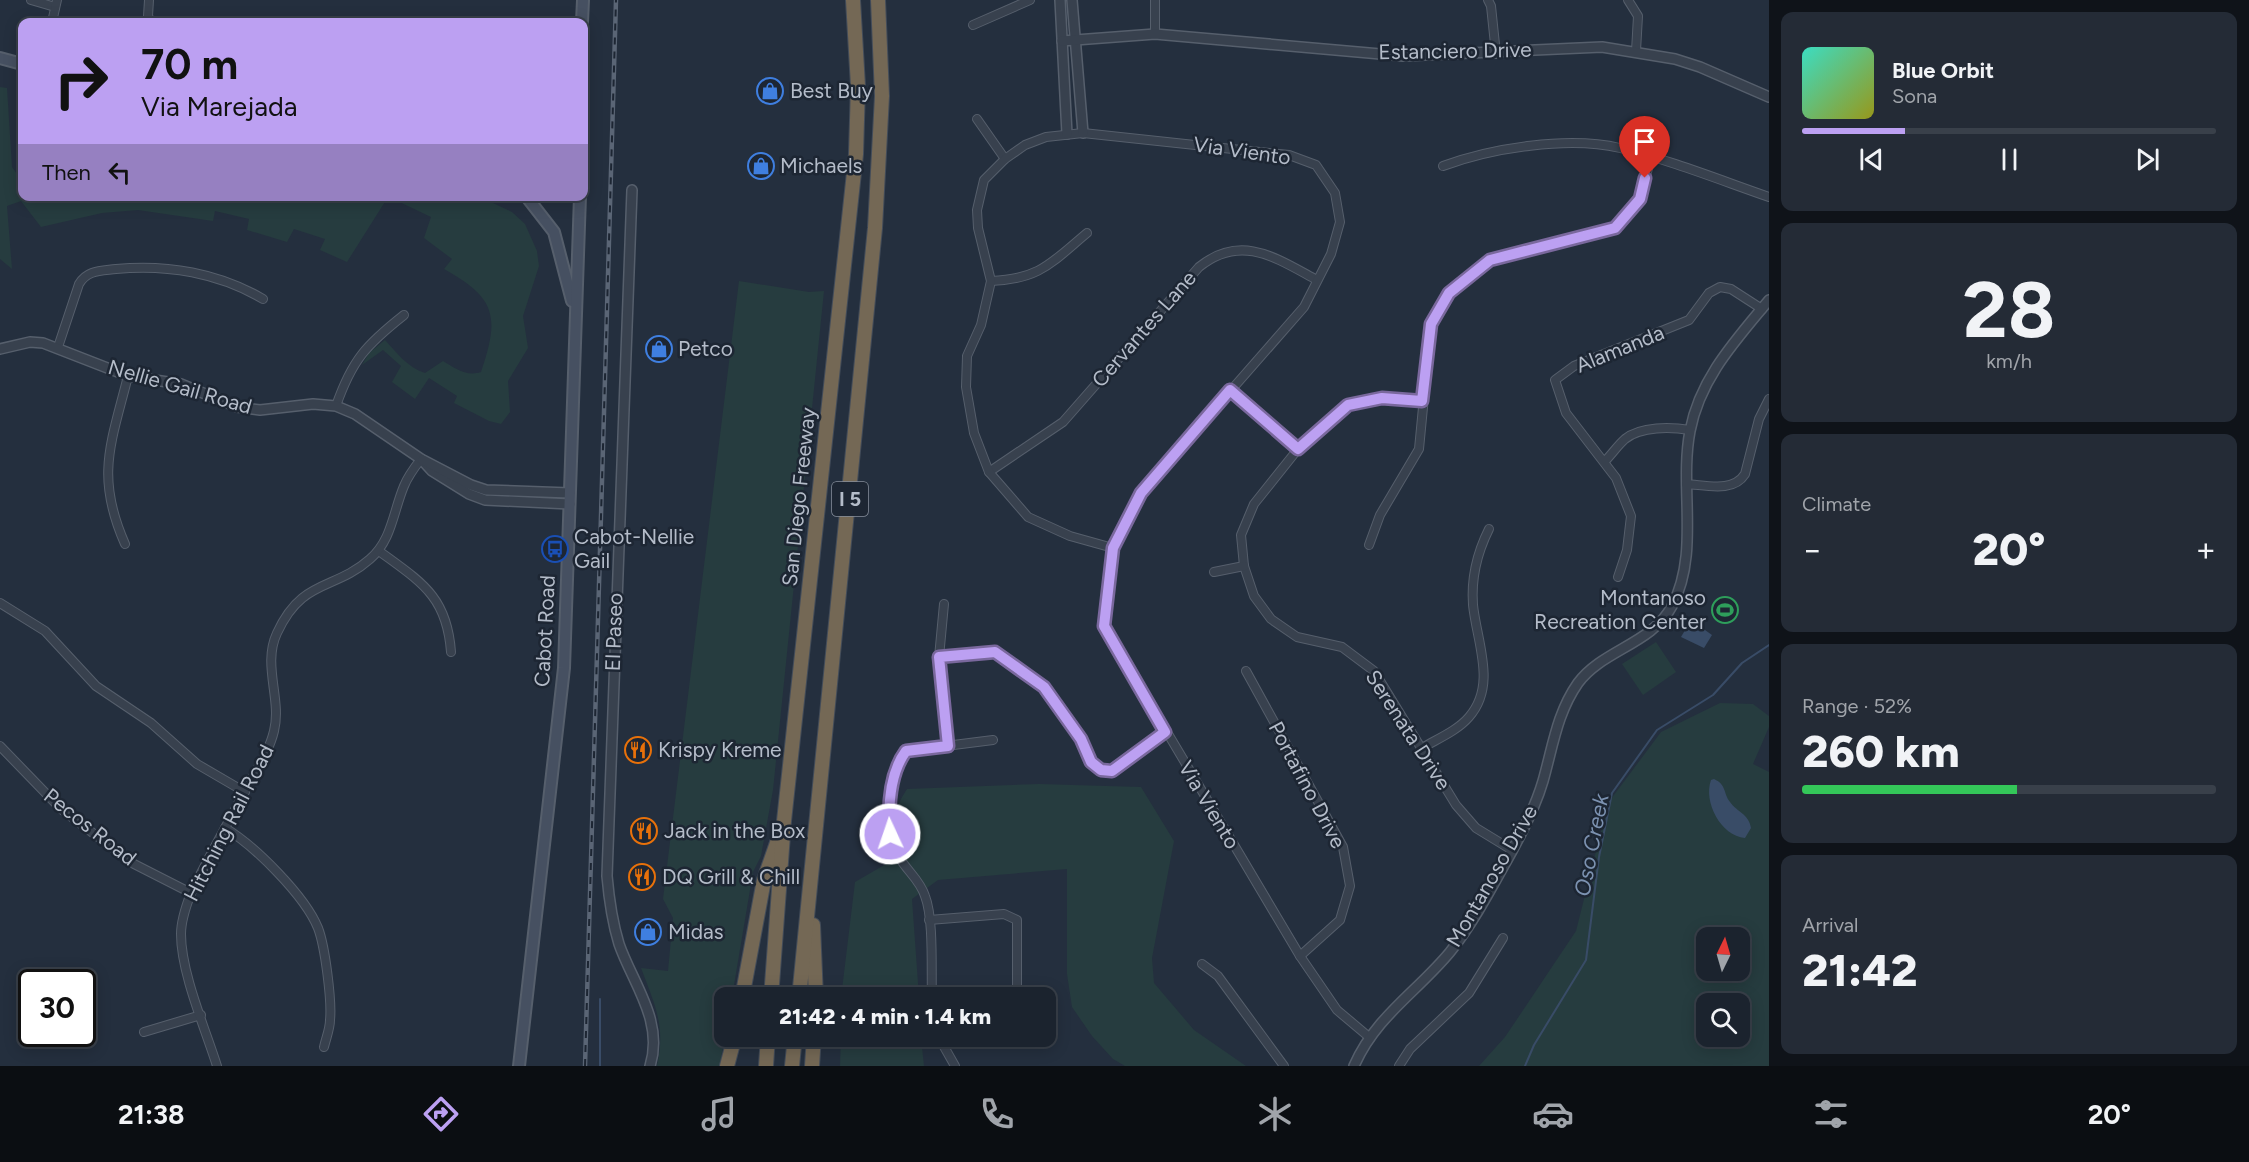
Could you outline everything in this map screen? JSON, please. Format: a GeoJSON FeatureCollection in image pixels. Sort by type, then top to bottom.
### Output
{"type":"FeatureCollection","features":[{"type":"Feature","properties":{"kind":"highway","name":"San Diego Freeway"},"geometry":{"type":"LineString","coordinates":[[772,987],[784,821],[856,154],[858,86],[853,0]]}},
{"type":"Feature","properties":{"kind":"highway","name":"I 5"},"geometry":{"type":"LineString","coordinates":[[800,987],[876,217],[882,96],[878,0]]}},
{"type":"Feature","properties":{"kind":"highway"},"geometry":{"type":"LineString","coordinates":[[744,987],[764,880],[784,821]]}},
{"type":"Feature","properties":{"kind":"highway"},"geometry":{"type":"LineString","coordinates":[[811,873],[816,987]]}},
{"type":"Feature","properties":{"kind":"highway"},"geometry":{"type":"LineString","coordinates":[[727,1066],[732,1047]]}},
{"type":"Feature","properties":{"kind":"highway"},"geometry":{"type":"LineString","coordinates":[[766,1066],[767,1047]]}},
{"type":"Feature","properties":{"kind":"highway"},"geometry":{"type":"LineString","coordinates":[[792,1066],[794,1047]]}},
{"type":"Feature","properties":{"kind":"highway"},"geometry":{"type":"LineString","coordinates":[[812,1066],[813,1047]]}},
{"type":"Feature","properties":{"kind":"main road"},"geometry":{"type":"LineString","coordinates":[[582,18],[583,0]]}},
{"type":"Feature","properties":{"kind":"main road"},"geometry":{"type":"LineString","coordinates":[[0,58],[18,63]]}},
{"type":"Feature","properties":{"kind":"main road"},"geometry":{"type":"LineString","coordinates":[[530,201],[554,232],[561,253],[566,283],[574,305]]}},
{"type":"Feature","properties":{"kind":"main road","name":"Cabot Road"},"geometry":{"type":"LineString","coordinates":[[519,1066],[564,668],[574,305],[580,201]]}},
{"type":"Feature","properties":{"kind":"street"},"geometry":{"type":"LineString","coordinates":[[31,0],[56,4]]}},
{"type":"Feature","properties":{"kind":"street"},"geometry":{"type":"LineString","coordinates":[[149,0],[150,18]]}},
{"type":"Feature","properties":{"kind":"street"},"geometry":{"type":"LineString","coordinates":[[973,25],[1030,0]]}},
{"type":"Feature","properties":{"kind":"street"},"geometry":{"type":"LineString","coordinates":[[1060,0],[1067,134]]}},
{"type":"Feature","properties":{"kind":"street"},"geometry":{"type":"LineString","coordinates":[[1072,0],[1083,133]]}},
{"type":"Feature","properties":{"kind":"street"},"geometry":{"type":"LineString","coordinates":[[1155,0],[1155,34]]}},
{"type":"Feature","properties":{"kind":"street"},"geometry":{"type":"LineString","coordinates":[[1488,0],[1491,6],[1496,54]]}},
{"type":"Feature","properties":{"kind":"street"},"geometry":{"type":"LineString","coordinates":[[1628,0],[1638,16],[1636,51]]}},
{"type":"Feature","properties":{"kind":"street","name":"Estanciero Drive"},"geometry":{"type":"LineString","coordinates":[[1062,41],[1155,34],[1403,57],[1496,54],[1569,46],[1602,47],[1636,51],[1700,67],[1769,97]]}},
{"type":"Feature","properties":{"kind":"street"},"geometry":{"type":"LineString","coordinates":[[977,119],[1005,159]]}},
{"type":"Feature","properties":{"kind":"street","name":"Via Viento"},"geometry":{"type":"LineString","coordinates":[[991,281],[978,228],[977,210],[984,180],[1005,159],[1025,145],[1046,137],[1083,133],[1289,155],[1316,165],[1335,193],[1340,222],[1331,254],[1304,307],[1141,493],[1113,548],[1104,626],[1300,956],[1338,1010],[1369,1037]]}},
{"type":"Feature","properties":{"kind":"street"},"geometry":{"type":"LineString","coordinates":[[1443,166],[1463,159],[1551,144],[1618,148],[1769,197]]}},
{"type":"Feature","properties":{"kind":"street"},"geometry":{"type":"LineString","coordinates":[[1369,545],[1380,515],[1419,449],[1431,324],[1449,293],[1490,260],[1615,228],[1640,199],[1651,157]]}},
{"type":"Feature","properties":{"kind":"street","name":"El Paseo"},"geometry":{"type":"LineString","coordinates":[[632,190],[607,876],[609,901],[620,945],[653,1026],[650,1066]]}},
{"type":"Feature","properties":{"kind":"street"},"geometry":{"type":"LineString","coordinates":[[1087,233],[1042,272],[1018,280],[991,281],[981,325],[967,356],[966,387],[974,433],[989,472],[1028,517],[1070,537],[1113,548]]}},
{"type":"Feature","properties":{"kind":"street","name":"Cervantes Lane"},"geometry":{"type":"LineString","coordinates":[[989,472],[1063,422],[1199,267],[1211,257],[1240,249],[1257,251],[1317,280]]}},
{"type":"Feature","properties":{"kind":"street"},"geometry":{"type":"LineString","coordinates":[[58,347],[79,284],[82,278],[93,272],[145,266],[163,267],[227,281],[263,299]]}},
{"type":"Feature","properties":{"kind":"street","name":"Alamanda"},"geometry":{"type":"LineString","coordinates":[[1605,461],[1566,413],[1555,380],[1574,366],[1689,320],[1709,293],[1720,287],[1731,289],[1762,309]]}},
{"type":"Feature","properties":{"kind":"street","name":"Montanoso Drive"},"geometry":{"type":"LineString","coordinates":[[1354,1066],[1369,1037],[1389,1012],[1432,973],[1452,950],[1512,850],[1543,783],[1561,712],[1580,681],[1601,662],[1658,626],[1672,607],[1685,565],[1686,484],[1690,430],[1701,396],[1713,371],[1769,300]]}},
{"type":"Feature","properties":{"kind":"street"},"geometry":{"type":"LineString","coordinates":[[336,406],[347,374],[355,361],[366,347],[404,315]]}},
{"type":"Feature","properties":{"kind":"street","name":"Nellie Gail Road"},"geometry":{"type":"LineString","coordinates":[[0,349],[30,342],[58,347],[128,376],[181,384],[237,407],[260,410],[314,404],[336,406],[355,414],[421,459],[471,485],[486,489],[570,498]]}},
{"type":"Feature","properties":{"kind":"street"},"geometry":{"type":"LineString","coordinates":[[125,544],[111,511],[107,472],[109,454],[128,376]]}},
{"type":"Feature","properties":{"kind":"street"},"geometry":{"type":"LineString","coordinates":[[1230,390],[1298,449]]}},
{"type":"Feature","properties":{"kind":"street","name":"Serenata Drive"},"geometry":{"type":"LineString","coordinates":[[1422,401],[1382,398],[1348,405],[1298,449],[1254,504],[1241,535],[1244,566],[1254,596],[1271,619],[1297,637],[1342,647],[1374,671],[1456,805],[1476,828],[1512,850]]}},
{"type":"Feature","properties":{"kind":"street"},"geometry":{"type":"LineString","coordinates":[[1686,484],[1733,486],[1740,482],[1745,474],[1759,419],[1769,399]]}},
{"type":"Feature","properties":{"kind":"street"},"geometry":{"type":"LineString","coordinates":[[1617,577],[1627,550],[1631,516],[1616,478],[1605,461],[1626,438],[1654,429],[1673,427],[1690,430]]}},
{"type":"Feature","properties":{"kind":"street","name":"Hitching Rail Road"},"geometry":{"type":"LineString","coordinates":[[218,1066],[183,955],[182,923],[191,893],[270,744],[275,729],[271,652],[275,635],[285,616],[300,598],[321,584],[352,572],[379,551],[393,523],[403,488],[421,459]]}},
{"type":"Feature","properties":{"kind":"street"},"geometry":{"type":"LineString","coordinates":[[1422,748],[1467,719],[1483,689],[1484,670],[1473,595],[1476,558],[1489,529]]}},
{"type":"Feature","properties":{"kind":"street"},"geometry":{"type":"LineString","coordinates":[[379,551],[437,600],[449,630],[451,652]]}},
{"type":"Feature","properties":{"kind":"street"},"geometry":{"type":"LineString","coordinates":[[1214,572],[1244,566]]}},
{"type":"Feature","properties":{"kind":"street"},"geometry":{"type":"LineString","coordinates":[[0,603],[45,631],[96,686],[151,723],[196,764],[245,792]]}},
{"type":"Feature","properties":{"kind":"street"},"geometry":{"type":"LineString","coordinates":[[944,604],[939,657],[948,746]]}},
{"type":"Feature","properties":{"kind":"street"},"geometry":{"type":"LineString","coordinates":[[939,657],[995,652],[1044,687],[1081,739],[1091,762],[1101,770],[1112,771],[1165,732]]}},
{"type":"Feature","properties":{"kind":"street","name":"Portafino Drive"},"geometry":{"type":"LineString","coordinates":[[1246,671],[1343,847],[1347,866],[1350,886],[1340,920],[1300,956]]}},
{"type":"Feature","properties":{"kind":"street"},"geometry":{"type":"LineString","coordinates":[[932,987],[926,897],[917,879],[900,857],[890,834],[888,807],[898,768],[906,751],[993,740]]}},
{"type":"Feature","properties":{"kind":"street","name":"Pecos Road"},"geometry":{"type":"LineString","coordinates":[[0,746],[61,809],[134,864],[191,893]]}},
{"type":"Feature","properties":{"kind":"street"},"geometry":{"type":"LineString","coordinates":[[225,828],[262,854],[310,914],[318,929],[330,1005],[330,1021],[324,1047]]}},
{"type":"Feature","properties":{"kind":"street"},"geometry":{"type":"LineString","coordinates":[[929,920],[1004,914],[1017,920],[1017,987]]}},
{"type":"Feature","properties":{"kind":"street"},"geometry":{"type":"LineString","coordinates":[[1399,1066],[1410,1049],[1469,993],[1503,938]]}},
{"type":"Feature","properties":{"kind":"street"},"geometry":{"type":"LineString","coordinates":[[1202,964],[1218,976],[1284,1066]]}},
{"type":"Feature","properties":{"kind":"street"},"geometry":{"type":"LineString","coordinates":[[144,1032],[201,1015]]}},
{"type":"Feature","properties":{"kind":"street"},"geometry":{"type":"LineString","coordinates":[[944,1047],[955,1066]]}},
{"type":"Feature","properties":{"kind":"green space"},"geometry":{"type":"Polygon","coordinates":[[[0,87],[7,88],[12,167],[18,175],[18,201],[21,201],[7,206],[12,269],[0,259],[0,87]]]}},
{"type":"Feature","properties":{"kind":"green space"},"geometry":{"type":"Polygon","coordinates":[[[21,201],[385,201],[347,262],[320,250],[325,239],[294,229],[287,242],[247,230],[249,219],[215,211],[213,221],[138,210],[102,213],[41,227],[21,201]]]}},
{"type":"Feature","properties":{"kind":"green space"},"geometry":{"type":"Polygon","coordinates":[[[397,201],[489,201],[512,212],[525,224],[537,251],[539,266],[523,316],[528,348],[508,381],[510,412],[501,424],[489,421],[454,403],[457,396],[429,378],[415,399],[392,382],[401,366],[383,350],[362,365],[369,353],[385,340],[398,355],[425,373],[443,361],[461,371],[481,372],[491,336],[489,310],[474,289],[444,269],[452,259],[424,238],[431,217],[397,201]]]}},
{"type":"Feature","properties":{"kind":"green space"},"geometry":{"type":"Polygon","coordinates":[[[739,281],[809,292],[824,291],[773,790],[761,856],[753,872],[734,987],[714,987],[714,1047],[723,1047],[719,1066],[657,1066],[660,1027],[655,1005],[641,968],[668,971],[673,918],[663,899],[739,281]]]}},
{"type":"Feature","properties":{"kind":"green space"},"geometry":{"type":"Polygon","coordinates":[[[1656,642],[1676,672],[1643,695],[1622,664],[1656,642]]]}},
{"type":"Feature","properties":{"kind":"green space"},"geometry":{"type":"Polygon","coordinates":[[[1720,703],[1753,704],[1769,716],[1769,727],[1753,764],[1769,772],[1769,1066],[1479,1066],[1505,1037],[1576,931],[1608,803],[1661,732],[1720,703]]]}},
{"type":"Feature","properties":{"kind":"green space"},"geometry":{"type":"Polygon","coordinates":[[[1039,784],[1141,787],[1174,841],[1152,958],[1154,983],[1194,1030],[1246,1066],[1125,1066],[1113,1059],[1092,1036],[1072,1007],[1067,974],[1067,869],[938,880],[912,899],[918,987],[842,987],[855,882],[905,853],[896,827],[896,813],[907,789],[1039,784]]]}},
{"type":"Feature","properties":{"kind":"green space"},"geometry":{"type":"Polygon","coordinates":[[[841,1047],[922,1047],[924,1066],[840,1066],[841,1047]]]}},
{"type":"Feature","properties":{"kind":"water"},"geometry":{"type":"Polygon","coordinates":[[[1691,620],[1712,635],[1704,648],[1681,637],[1691,620]]]}},
{"type":"Feature","properties":{"kind":"water"},"geometry":{"type":"Polygon","coordinates":[[[1714,779],[1723,787],[1733,805],[1748,819],[1751,828],[1745,838],[1728,831],[1716,816],[1709,789],[1711,780],[1714,779]]]}},
{"type":"Feature","properties":{"kind":"waterway","name":"Oso Creek"},"geometry":{"type":"LineString","coordinates":[[1525,1066],[1534,1045],[1586,960],[1599,857],[1612,793],[1657,730],[1713,695],[1742,663],[1769,645]]}},
{"type":"Feature","properties":{"kind":"waterway"},"geometry":{"type":"LineString","coordinates":[[600,999],[600,1066]]}},
{"type":"Feature","properties":{"kind":"railway"},"geometry":{"type":"LineString","coordinates":[[585,1066],[616,0]]}},
{"type":"Feature","properties":{"kind":"place","name":"Best Buy"},"geometry":{"type":"Point","coordinates":[770,91]}},
{"type":"Feature","properties":{"kind":"place","name":"Michaels"},"geometry":{"type":"Point","coordinates":[761,166]}},
{"type":"Feature","properties":{"kind":"place","name":"Petco"},"geometry":{"type":"Point","coordinates":[659,349]}},
{"type":"Feature","properties":{"kind":"place","name":"Cabot-Nellie Gail"},"geometry":{"type":"Point","coordinates":[555,549]}},
{"type":"Feature","properties":{"kind":"place","name":"Montanoso Recreation Center"},"geometry":{"type":"Point","coordinates":[1725,610]}},
{"type":"Feature","properties":{"kind":"place","name":"Krispy Kreme"},"geometry":{"type":"Point","coordinates":[638,750]}},
{"type":"Feature","properties":{"kind":"place","name":"Jack in the Box"},"geometry":{"type":"Point","coordinates":[644,831]}},
{"type":"Feature","properties":{"kind":"place","name":"DQ Grill & Chill"},"geometry":{"type":"Point","coordinates":[642,877]}},
{"type":"Feature","properties":{"kind":"place","name":"Midas"},"geometry":{"type":"Point","coordinates":[648,932]}},
{"type":"Feature","properties":{"kind":"route"},"geometry":{"type":"LineString","coordinates":[[890,834],[888,807],[901,758],[906,751],[948,746],[939,657],[995,652],[1044,687],[1081,739],[1091,762],[1101,770],[1112,771],[1165,732],[1104,626],[1113,548],[1141,493],[1230,390],[1298,449],[1348,405],[1382,398],[1422,401],[1431,324],[1449,293],[1490,260],[1615,228],[1640,199],[1645,178]]}}]}
